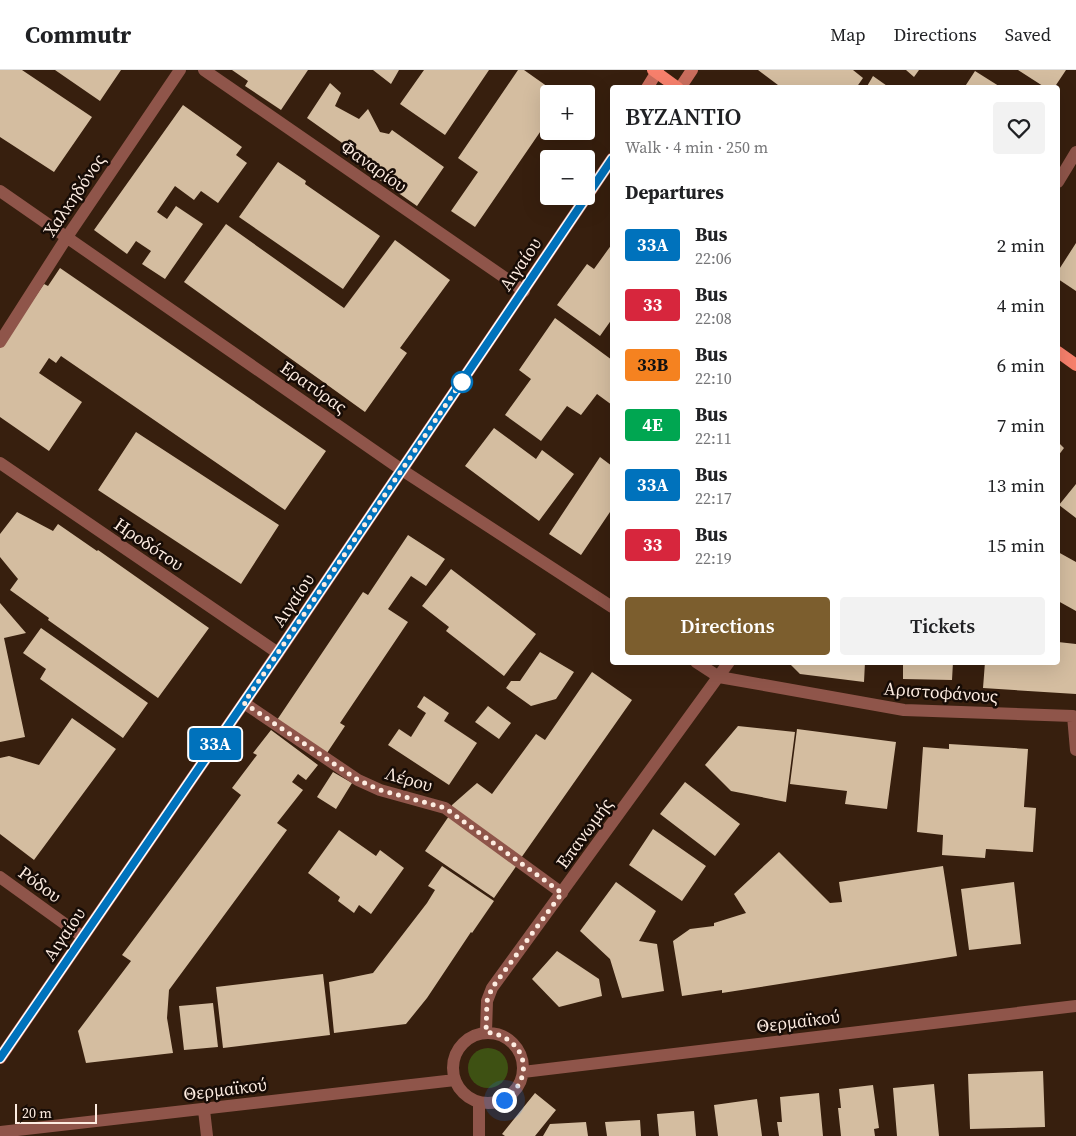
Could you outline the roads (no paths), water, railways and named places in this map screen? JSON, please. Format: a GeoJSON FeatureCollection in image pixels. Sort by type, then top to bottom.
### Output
{"type":"FeatureCollection","features":[{"type":"Feature","properties":{"kind":"main road"},"geometry":{"type":"LineString","coordinates":[[681,85],[692,70]]}},
{"type":"Feature","properties":{"kind":"main road"},"geometry":{"type":"LineString","coordinates":[[649,85],[656,71],[675,85]]}},
{"type":"Feature","properties":{"kind":"main road","name":"Αιγαίου"},"geometry":{"type":"LineString","coordinates":[[0,1058],[244,703],[610,162]]}},
{"type":"Feature","properties":{"kind":"main road"},"geometry":{"type":"LineString","coordinates":[[1060,353],[1076,365]]}},
{"type":"Feature","properties":{"kind":"street","name":"Χαλκηδόνος"},"geometry":{"type":"LineString","coordinates":[[0,342],[67,237],[180,70]]}},
{"type":"Feature","properties":{"kind":"street","name":"Φαναρίου"},"geometry":{"type":"LineString","coordinates":[[204,70],[524,291]]}},
{"type":"Feature","properties":{"kind":"street"},"geometry":{"type":"LineString","coordinates":[[1060,179],[1076,152]]}},
{"type":"Feature","properties":{"kind":"street","name":"Ερατύρας"},"geometry":{"type":"LineString","coordinates":[[0,190],[402,470],[610,606]]}},
{"type":"Feature","properties":{"kind":"street","name":"Ηροδότου"},"geometry":{"type":"LineString","coordinates":[[0,464],[278,653]]}},
{"type":"Feature","properties":{"kind":"street"},"geometry":{"type":"LineString","coordinates":[[701,665],[719,677]]}},
{"type":"Feature","properties":{"kind":"street","name":"Επανωμής"},"geometry":{"type":"LineString","coordinates":[[486,1032],[489,994],[727,665]]}},
{"type":"Feature","properties":{"kind":"street","name":"Αριστοφάνους"},"geometry":{"type":"LineString","coordinates":[[719,677],[904,710],[1073,716],[1076,750]]}},
{"type":"Feature","properties":{"kind":"street","name":"Λέρου"},"geometry":{"type":"LineString","coordinates":[[244,703],[358,780],[372,787],[445,808],[562,893]]}},
{"type":"Feature","properties":{"kind":"street","name":"Ρόδου"},"geometry":{"type":"LineString","coordinates":[[0,877],[83,937]]}},
{"type":"Feature","properties":{"kind":"street","name":"Θερμαϊκού"},"geometry":{"type":"LineString","coordinates":[[523,1072],[1076,1006]]}},
{"type":"Feature","properties":{"kind":"street"},"geometry":{"type":"LineString","coordinates":[[486,1032],[497,1033],[508,1038],[516,1045],[522,1055],[523,1072],[519,1086],[504,1100],[494,1103],[479,1102],[472,1100],[464,1094],[455,1080],[453,1062],[456,1051],[464,1041],[474,1035],[486,1032]]}},
{"type":"Feature","properties":{"kind":"street","name":"Θερμαϊκού"},"geometry":{"type":"LineString","coordinates":[[0,1132],[455,1080]]}},
{"type":"Feature","properties":{"kind":"street"},"geometry":{"type":"LineString","coordinates":[[479,1102],[479,1136]]}},
{"type":"Feature","properties":{"kind":"street"},"geometry":{"type":"LineString","coordinates":[[204,1110],[207,1136]]}}]}
